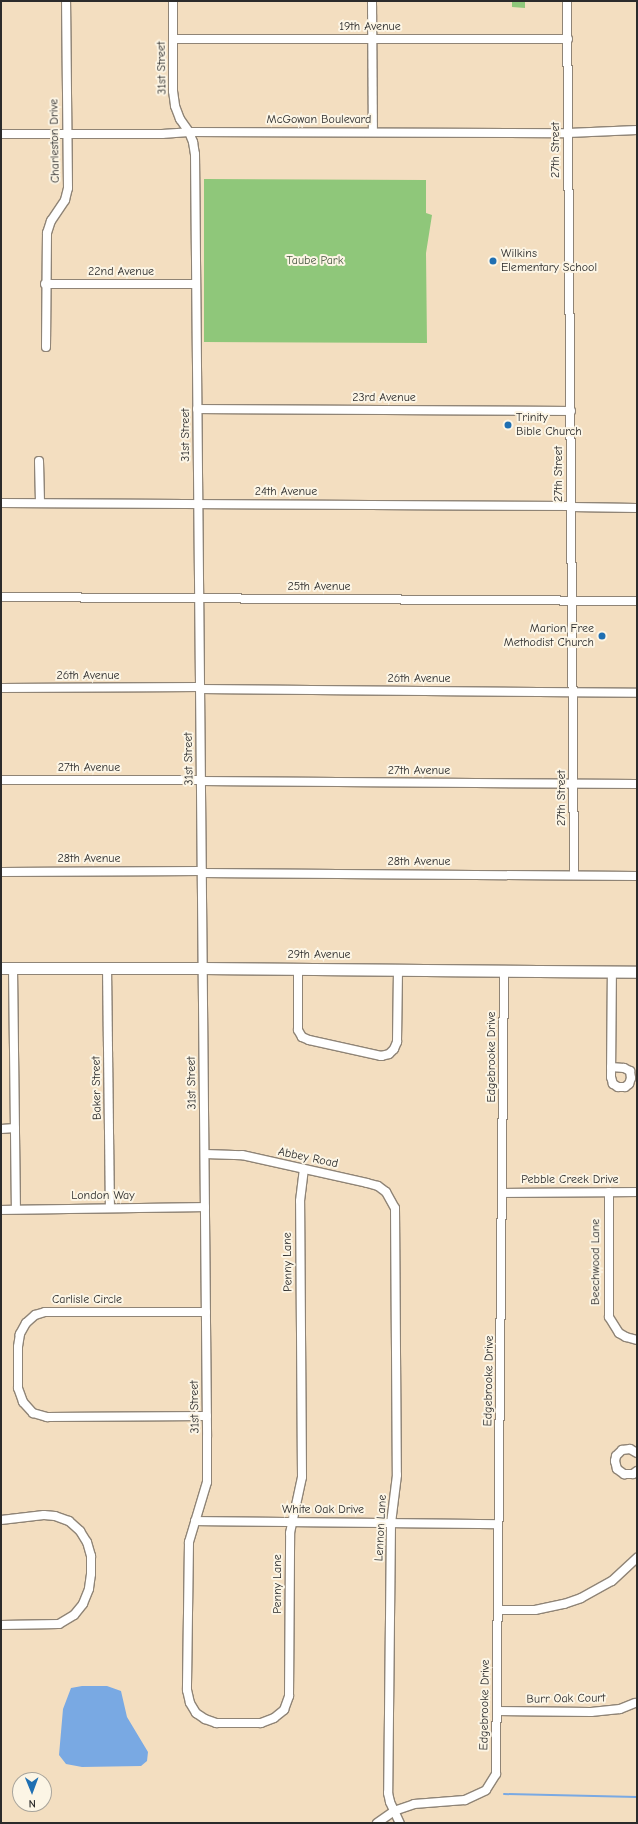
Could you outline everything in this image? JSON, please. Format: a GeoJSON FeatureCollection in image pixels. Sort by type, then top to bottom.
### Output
{"type":"FeatureCollection","features":[{"type":"Feature","properties":{"kind":"street","name":"Charleston Drive"},"geometry":{"type":"LineString","coordinates":[[46,347],[45,284],[47,234],[51,221],[65,200],[68,188],[66,134],[66,1]]}},
{"type":"Feature","properties":{"kind":"street","name":"31st Street"},"geometry":{"type":"LineString","coordinates":[[173,1],[175,106],[180,119],[189,132],[193,142],[195,154],[207,1416],[207,1482],[195,1521]]}},
{"type":"Feature","properties":{"kind":"street"},"geometry":{"type":"LineString","coordinates":[[372,1],[373,132]]}},
{"type":"Feature","properties":{"kind":"street","name":"27th Street"},"geometry":{"type":"LineString","coordinates":[[567,1],[573,600],[574,875]]}},
{"type":"Feature","properties":{"kind":"street","name":"19th Avenue"},"geometry":{"type":"LineString","coordinates":[[173,39],[568,39]]}},
{"type":"Feature","properties":{"kind":"street","name":"McGowan Boulevard"},"geometry":{"type":"LineString","coordinates":[[1,134],[162,134],[189,132],[568,133],[637,130]]}},
{"type":"Feature","properties":{"kind":"street","name":"22nd Avenue"},"geometry":{"type":"LineString","coordinates":[[45,284],[196,284]]}},
{"type":"Feature","properties":{"kind":"street","name":"23rd Avenue"},"geometry":{"type":"LineString","coordinates":[[197,409],[571,411]]}},
{"type":"Feature","properties":{"kind":"street"},"geometry":{"type":"LineString","coordinates":[[39,461],[40,503]]}},
{"type":"Feature","properties":{"kind":"street","name":"24th Avenue"},"geometry":{"type":"LineString","coordinates":[[1,503],[198,503],[572,506],[637,508]]}},
{"type":"Feature","properties":{"kind":"street","name":"25th Avenue"},"geometry":{"type":"LineString","coordinates":[[1,597],[637,601]]}},
{"type":"Feature","properties":{"kind":"street","name":"26th Avenue"},"geometry":{"type":"LineString","coordinates":[[1,688],[200,688],[637,693]]}},
{"type":"Feature","properties":{"kind":"street","name":"27th Avenue"},"geometry":{"type":"LineString","coordinates":[[1,780],[201,780],[637,784]]}},
{"type":"Feature","properties":{"kind":"street","name":"28th Avenue"},"geometry":{"type":"LineString","coordinates":[[1,872],[202,872],[637,876]]}},
{"type":"Feature","properties":{"kind":"street","name":"29th Avenue"},"geometry":{"type":"LineString","coordinates":[[1,968],[298,968],[637,972]]}},
{"type":"Feature","properties":{"kind":"street"},"geometry":{"type":"LineString","coordinates":[[13,968],[16,1208]]}},
{"type":"Feature","properties":{"kind":"street","name":"Baker Street"},"geometry":{"type":"LineString","coordinates":[[108,968],[110,1208]]}},
{"type":"Feature","properties":{"kind":"street"},"geometry":{"type":"LineString","coordinates":[[298,968],[298,1030],[302,1036],[309,1040],[381,1056],[389,1054],[394,1049],[397,1042],[398,969]]}},
{"type":"Feature","properties":{"kind":"street","name":"Edgebrooke Drive"},"geometry":{"type":"LineString","coordinates":[[394,1812],[414,1804],[464,1800],[486,1790],[496,1774],[504,970]]}},
{"type":"Feature","properties":{"kind":"street"},"geometry":{"type":"LineString","coordinates":[[611,1067],[612,972]]}},
{"type":"Feature","properties":{"kind":"street"},"geometry":{"type":"LineString","coordinates":[[1,1129],[15,1128]]}},
{"type":"Feature","properties":{"kind":"street","name":"Abbey Road"},"geometry":{"type":"LineString","coordinates":[[205,1154],[242,1155],[378,1186],[386,1192],[395,1208]]}},
{"type":"Feature","properties":{"kind":"street","name":"Penny Lane"},"geometry":{"type":"LineString","coordinates":[[195,1521],[188,1552],[187,1690],[190,1703],[196,1713],[205,1719],[216,1723],[261,1723],[274,1718],[284,1710],[289,1696],[290,1533],[302,1477],[300,1201],[304,1169]]}},
{"type":"Feature","properties":{"kind":"street","name":"Beechwood Lane"},"geometry":{"type":"LineString","coordinates":[[609,1192],[609,1317],[619,1333],[626,1338],[637,1340]]}},
{"type":"Feature","properties":{"kind":"street","name":"Pebble Creek Drive"},"geometry":{"type":"LineString","coordinates":[[502,1193],[637,1192]]}},
{"type":"Feature","properties":{"kind":"street","name":"London Way"},"geometry":{"type":"LineString","coordinates":[[1,1210],[16,1208],[205,1207]]}},
{"type":"Feature","properties":{"kind":"street","name":"Lennon Lane"},"geometry":{"type":"LineString","coordinates":[[395,1208],[397,1474],[391,1523],[388,1793],[394,1812],[400,1823]]}},
{"type":"Feature","properties":{"kind":"street","name":"Carlisle Circle"},"geometry":{"type":"LineString","coordinates":[[206,1312],[45,1312],[35,1315],[26,1323],[20,1334],[18,1347],[18,1388],[22,1402],[33,1413],[47,1417],[207,1416]]}},
{"type":"Feature","properties":{"kind":"street"},"geometry":{"type":"LineString","coordinates":[[637,1453],[630,1449],[622,1450],[616,1456],[615,1461],[617,1469],[624,1474],[637,1471]]}},
{"type":"Feature","properties":{"kind":"street"},"geometry":{"type":"LineString","coordinates":[[1,1520],[44,1515],[55,1516],[69,1521],[80,1531],[87,1542],[91,1556],[91,1574],[89,1589],[83,1604],[74,1615],[59,1624],[1,1625]]}},
{"type":"Feature","properties":{"kind":"street","name":"White Oak Drive"},"geometry":{"type":"LineString","coordinates":[[195,1521],[498,1524]]}},
{"type":"Feature","properties":{"kind":"street"},"geometry":{"type":"LineString","coordinates":[[498,1610],[535,1610],[564,1604],[581,1598],[612,1581],[637,1558]]}},
{"type":"Feature","properties":{"kind":"street","name":"Burr Oak Court"},"geometry":{"type":"LineString","coordinates":[[497,1712],[591,1712],[620,1709],[635,1703]]}},
{"type":"Feature","properties":{"kind":"street"},"geometry":{"type":"LineString","coordinates":[[377,1823],[394,1812]]}},
{"type":"Feature","properties":{"kind":"green space"},"geometry":{"type":"Polygon","coordinates":[[[512,1],[525,1],[525,8],[512,7],[512,1]]]}},
{"type":"Feature","properties":{"kind":"green space","name":"Taube Park"},"geometry":{"type":"Polygon","coordinates":[[[204,179],[426,180],[426,213],[432,215],[426,253],[427,343],[204,342],[204,179]]]}},
{"type":"Feature","properties":{"kind":"water"},"geometry":{"type":"Polygon","coordinates":[[[82,1686],[107,1686],[121,1691],[127,1717],[148,1752],[147,1761],[141,1766],[82,1767],[66,1764],[59,1755],[63,1709],[71,1688],[82,1686]]]}},
{"type":"Feature","properties":{"kind":"waterway"},"geometry":{"type":"LineString","coordinates":[[504,1794],[637,1797]]}},
{"type":"Feature","properties":{"kind":"place","name":"Wilkins Elementary School"},"geometry":{"type":"Point","coordinates":[493,261]}},
{"type":"Feature","properties":{"kind":"place","name":"Trinity Bible Church"},"geometry":{"type":"Point","coordinates":[508,425]}},
{"type":"Feature","properties":{"kind":"place","name":"Marion Free Methodist Church"},"geometry":{"type":"Point","coordinates":[602,636]}}]}
